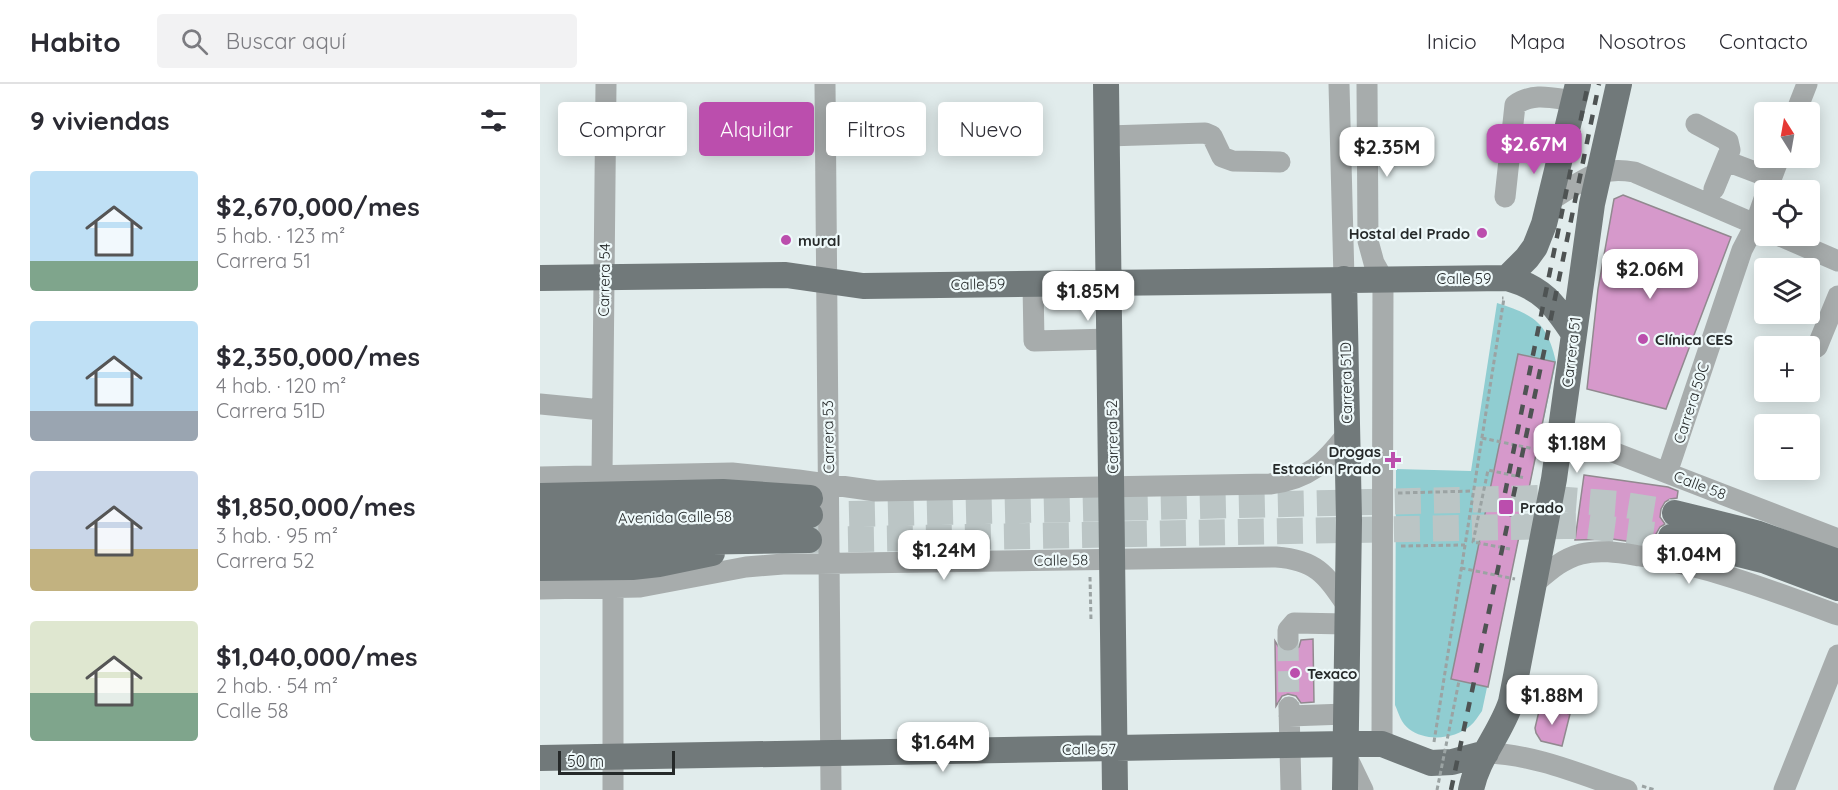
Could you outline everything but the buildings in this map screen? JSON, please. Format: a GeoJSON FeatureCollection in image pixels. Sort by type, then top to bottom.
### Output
{"type":"FeatureCollection","features":[{"type":"Feature","properties":{"kind":"main road","name":"Carrera 52"},"geometry":{"type":"LineString","coordinates":[[1106,84],[1114,560],[1115,790]]}},
{"type":"Feature","properties":{"kind":"main road","name":"Carrera 51"},"geometry":{"type":"LineString","coordinates":[[1471,790],[1476,772],[1502,726],[1511,702],[1526,581],[1548,519],[1587,236],[1598,172],[1619,84]]}},
{"type":"Feature","properties":{"kind":"main road"},"geometry":{"type":"LineString","coordinates":[[1505,288],[1535,247],[1544,224],[1576,92]]}},
{"type":"Feature","properties":{"kind":"main road","name":"Calle 59"},"geometry":{"type":"LineString","coordinates":[[540,278],[786,275],[863,286],[1344,279],[1383,279],[1505,288],[1529,285],[1550,300],[1574,334]]}},
{"type":"Feature","properties":{"kind":"main road","name":"Carrera 51D"},"geometry":{"type":"LineString","coordinates":[[1344,279],[1348,615],[1345,790]]}},
{"type":"Feature","properties":{"kind":"main road"},"geometry":{"type":"LineString","coordinates":[[1345,320],[1361,296],[1383,279]]}},
{"type":"Feature","properties":{"kind":"main road"},"geometry":{"type":"LineString","coordinates":[[540,496],[723,492],[816,499]]}},
{"type":"Feature","properties":{"kind":"main road","name":"Avenida Calle 58"},"geometry":{"type":"LineString","coordinates":[[540,519],[816,499]]}},
{"type":"Feature","properties":{"kind":"main road"},"geometry":{"type":"LineString","coordinates":[[1838,562],[1756,533],[1673,525],[1838,588]]}},
{"type":"Feature","properties":{"kind":"main road","name":"Avenida Calle 58"},"geometry":{"type":"LineString","coordinates":[[540,544],[809,540]]}},
{"type":"Feature","properties":{"kind":"main road"},"geometry":{"type":"LineString","coordinates":[[540,568],[632,567],[659,564],[765,541]]}},
{"type":"Feature","properties":{"kind":"main road","name":"Calle 57"},"geometry":{"type":"LineString","coordinates":[[540,758],[1289,745],[1346,749],[1382,744],[1431,763],[1452,762],[1486,753]]}},
{"type":"Feature","properties":{"kind":"street","name":"Carrera 54"},"geometry":{"type":"LineString","coordinates":[[602,476],[606,84]]}},
{"type":"Feature","properties":{"kind":"street","name":"Carrera 53"},"geometry":{"type":"LineString","coordinates":[[825,84],[826,281],[816,499],[829,563],[831,790]]}},
{"type":"Feature","properties":{"kind":"street","name":"Carrera 51D"},"geometry":{"type":"LineString","coordinates":[[1339,84],[1344,279]]}},
{"type":"Feature","properties":{"kind":"street"},"geometry":{"type":"LineString","coordinates":[[1367,84],[1368,241],[1374,263],[1383,279],[1382,744]]}},
{"type":"Feature","properties":{"kind":"street"},"geometry":{"type":"LineString","coordinates":[[1801,102],[1808,84]]}},
{"type":"Feature","properties":{"kind":"street"},"geometry":{"type":"LineString","coordinates":[[1505,197],[1515,105],[1534,96],[1576,92]]}},
{"type":"Feature","properties":{"kind":"street"},"geometry":{"type":"LineString","coordinates":[[1696,124],[1728,141],[1730,150],[1714,189]]}},
{"type":"Feature","properties":{"kind":"street"},"geometry":{"type":"LineString","coordinates":[[1107,136],[1205,133],[1212,136],[1222,158],[1233,161],[1280,162]]}},
{"type":"Feature","properties":{"kind":"street"},"geometry":{"type":"LineString","coordinates":[[1726,161],[1762,180]]}},
{"type":"Feature","properties":{"kind":"street"},"geometry":{"type":"LineString","coordinates":[[1551,200],[1598,172],[1621,169],[1634,172],[1754,223]]}},
{"type":"Feature","properties":{"kind":"street","name":"Carrera 50C"},"geometry":{"type":"LineString","coordinates":[[1667,473],[1742,250],[1754,234]]}},
{"type":"Feature","properties":{"kind":"street"},"geometry":{"type":"LineString","coordinates":[[1803,246],[1838,261]]}},
{"type":"Feature","properties":{"kind":"street"},"geometry":{"type":"LineString","coordinates":[[1033,284],[1034,341],[1110,339]]}},
{"type":"Feature","properties":{"kind":"street"},"geometry":{"type":"LineString","coordinates":[[1820,340],[1838,296]]}},
{"type":"Feature","properties":{"kind":"street"},"geometry":{"type":"LineString","coordinates":[[540,404],[603,410]]}},
{"type":"Feature","properties":{"kind":"street","name":"Calle 58"},"geometry":{"type":"LineString","coordinates":[[1561,432],[1838,539]]}},
{"type":"Feature","properties":{"kind":"street"},"geometry":{"type":"LineString","coordinates":[[540,477],[746,474],[816,499],[876,491],[1287,482],[1319,467],[1347,434]]}},
{"type":"Feature","properties":{"kind":"street"},"geometry":{"type":"LineString","coordinates":[[1526,581],[1567,559],[1583,554],[1618,553],[1673,561],[1717,572],[1838,615]]}},
{"type":"Feature","properties":{"kind":"street","name":"Calle 58"},"geometry":{"type":"LineString","coordinates":[[540,590],[659,585],[746,567],[829,563],[1293,558],[1304,561],[1323,574],[1348,615]]}},
{"type":"Feature","properties":{"kind":"street"},"geometry":{"type":"LineString","coordinates":[[613,588],[613,790]]}},
{"type":"Feature","properties":{"kind":"street"},"geometry":{"type":"LineString","coordinates":[[1288,640],[1288,630],[1293,623],[1348,615]]}},
{"type":"Feature","properties":{"kind":"street"},"geometry":{"type":"LineString","coordinates":[[1785,790],[1838,655]]}},
{"type":"Feature","properties":{"kind":"street"},"geometry":{"type":"LineString","coordinates":[[1291,790],[1289,711],[1346,714]]}},
{"type":"Feature","properties":{"kind":"street","name":"Carrera 51D"},"geometry":{"type":"LineString","coordinates":[[1346,749],[1363,790]]}},
{"type":"Feature","properties":{"kind":"street","name":"Calle 57"},"geometry":{"type":"LineString","coordinates":[[1486,753],[1531,758],[1627,790]]}},
{"type":"Feature","properties":{"kind":"path"},"geometry":{"type":"LineString","coordinates":[[1434,742],[1505,288]]}},
{"type":"Feature","properties":{"kind":"path"},"geometry":{"type":"LineString","coordinates":[[1482,438],[1543,451]]}},
{"type":"Feature","properties":{"kind":"path"},"geometry":{"type":"LineString","coordinates":[[1510,549],[1473,542],[1488,470],[1525,478]]}},
{"type":"Feature","properties":{"kind":"path"},"geometry":{"type":"LineString","coordinates":[[1394,493],[1474,491]]}},
{"type":"Feature","properties":{"kind":"path"},"geometry":{"type":"LineString","coordinates":[[1471,506],[1480,508]]}},
{"type":"Feature","properties":{"kind":"path"},"geometry":{"type":"LineString","coordinates":[[1393,546],[1465,545]]}},
{"type":"Feature","properties":{"kind":"path"},"geometry":{"type":"LineString","coordinates":[[1461,568],[1526,581]]}},
{"type":"Feature","properties":{"kind":"path"},"geometry":{"type":"LineString","coordinates":[[1437,790],[1459,681]]}},
{"type":"Feature","properties":{"kind":"shaded area"},"geometry":{"type":"Polygon","coordinates":[[[1497,303],[1530,316],[1537,322],[1548,338],[1556,362],[1482,711],[1472,724],[1457,734],[1440,737],[1424,736],[1406,727],[1395,705],[1396,469],[1471,471],[1497,303]]]}},
{"type":"Feature","properties":{"kind":"tunnel"},"geometry":{"type":"LineString","coordinates":[[810,515],[1543,498],[1619,504],[1675,513]]}},
{"type":"Feature","properties":{"kind":"tunnel"},"geometry":{"type":"LineString","coordinates":[[809,540],[1564,526],[1588,526],[1671,537]]}},
{"type":"Feature","properties":{"kind":"tunnel"},"geometry":{"type":"LineString","coordinates":[[1288,640],[1289,707]]}},
{"type":"Feature","properties":{"kind":"railway"},"geometry":{"type":"LineString","coordinates":[[1505,493],[1588,84]]}},
{"type":"Feature","properties":{"kind":"railway"},"geometry":{"type":"LineString","coordinates":[[1451,790],[1599,84]]}},
{"type":"Feature","properties":{"kind":"place","name":"Hostal del Prado"},"geometry":{"type":"Point","coordinates":[1482,233]}},
{"type":"Feature","properties":{"kind":"place","name":"mural"},"geometry":{"type":"Point","coordinates":[786,240]}},
{"type":"Feature","properties":{"kind":"place","name":"Clínica CES"},"geometry":{"type":"Point","coordinates":[1643,339]}},
{"type":"Feature","properties":{"kind":"place","name":"Drogas Estación Prado"},"geometry":{"type":"Point","coordinates":[1393,460]}},
{"type":"Feature","properties":{"kind":"place","name":"Prado"},"geometry":{"type":"Point","coordinates":[1506,507]}},
{"type":"Feature","properties":{"kind":"place","name":"Texaco"},"geometry":{"type":"Point","coordinates":[1295,673]}}]}
